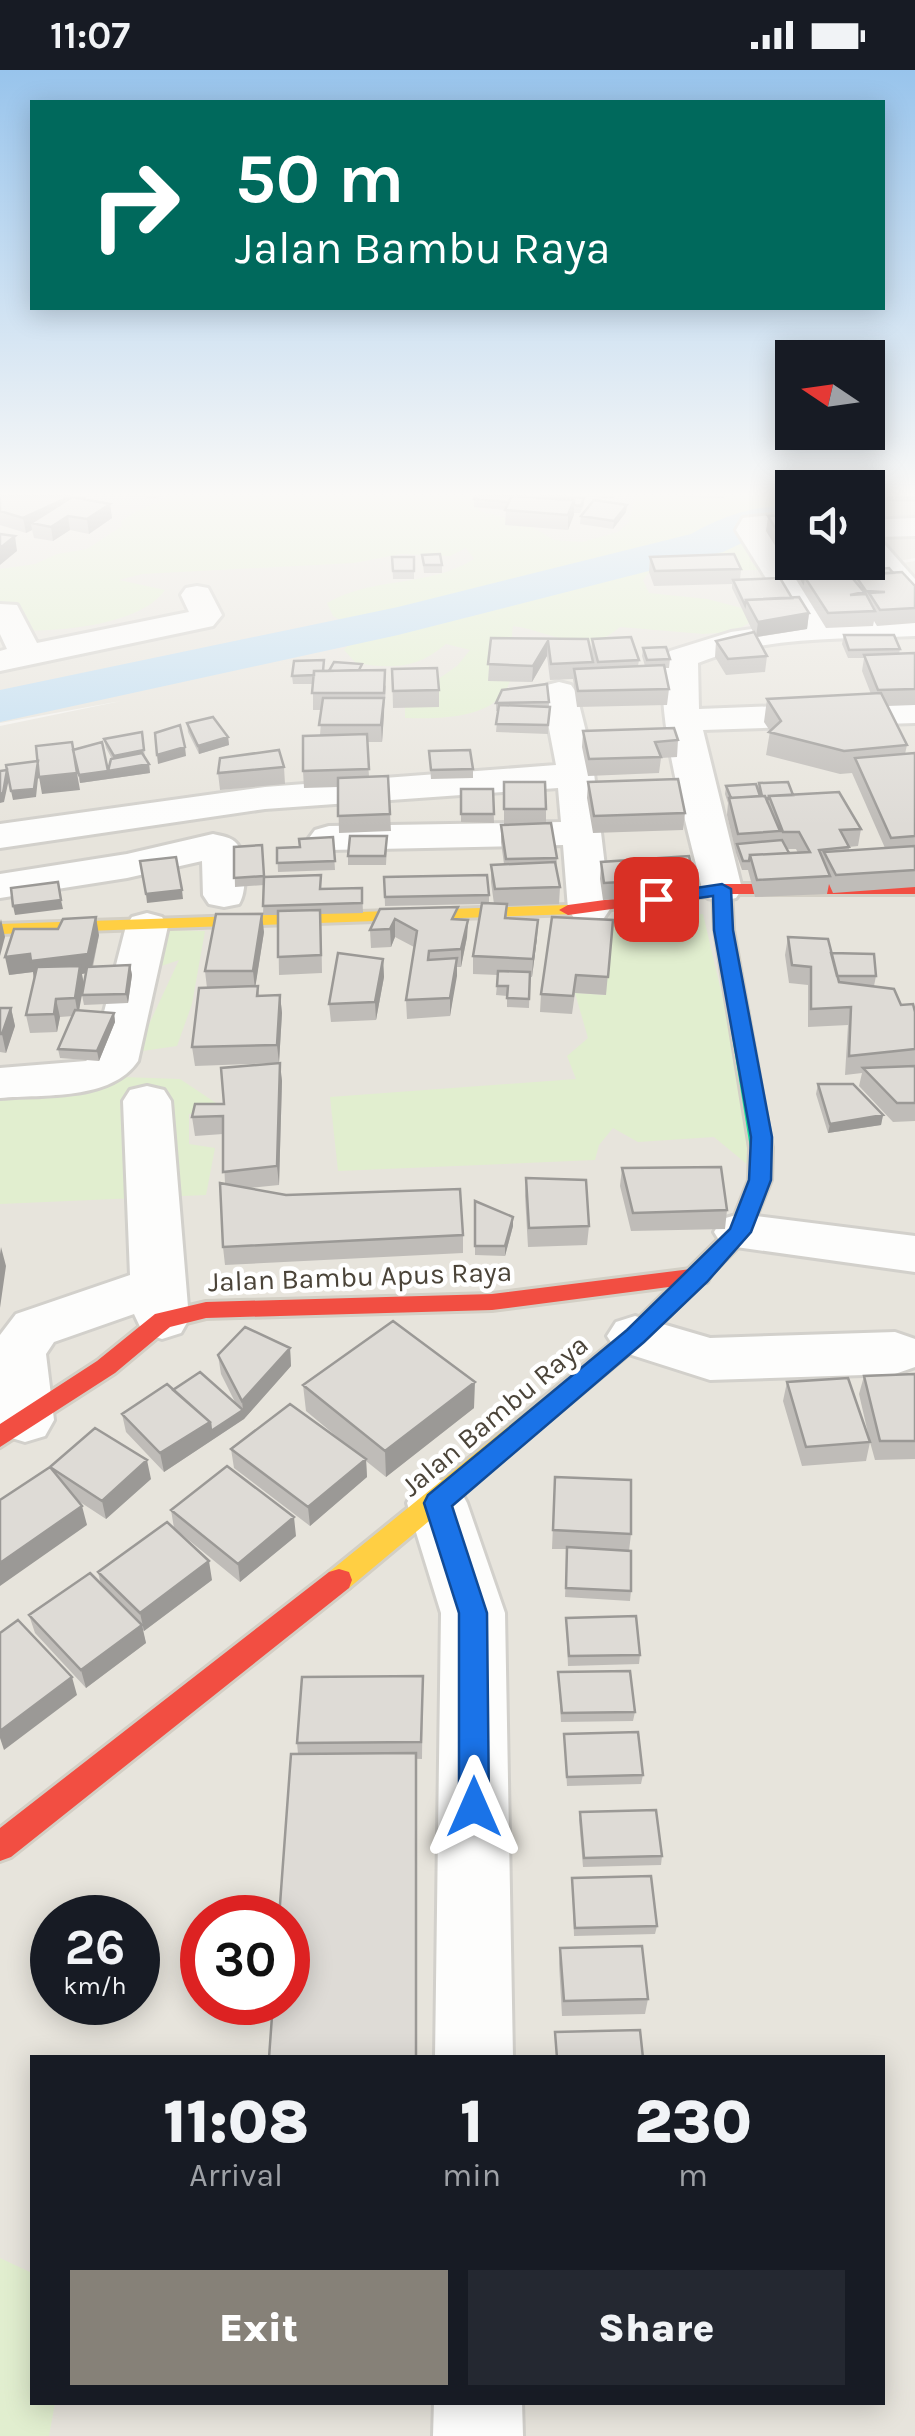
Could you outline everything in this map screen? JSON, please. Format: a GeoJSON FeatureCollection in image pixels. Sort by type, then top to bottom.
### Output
{"type":"FeatureCollection","features":[{"type":"Feature","properties":{"kind":"street"},"geometry":{"type":"LineString","coordinates":[[6,612],[13,658],[202,620],[206,615],[202,606]]}},
{"type":"Feature","properties":{"kind":"street"},"geometry":{"type":"LineString","coordinates":[[799,606],[816,632]]}},
{"type":"Feature","properties":{"kind":"street"},"geometry":{"type":"LineString","coordinates":[[722,889],[691,772],[677,677],[682,658],[715,647],[816,632],[915,626]]}},
{"type":"Feature","properties":{"kind":"street"},"geometry":{"type":"LineString","coordinates":[[560,692],[576,775],[590,909]]}},
{"type":"Feature","properties":{"kind":"street"},"geometry":{"type":"LineString","coordinates":[[686,720],[915,712]]}},
{"type":"Feature","properties":{"kind":"street"},"geometry":{"type":"LineString","coordinates":[[0,836],[265,798],[576,775]]}},
{"type":"Feature","properties":{"kind":"street"},"geometry":{"type":"LineString","coordinates":[[329,838],[582,834]]}},
{"type":"Feature","properties":{"kind":"street"},"geometry":{"type":"LineString","coordinates":[[0,886],[127,866],[212,846],[221,849],[224,896]]}},
{"type":"Feature","properties":{"kind":"street"},"geometry":{"type":"LineString","coordinates":[[0,928],[590,909],[722,889],[915,889]]}},
{"type":"Feature","properties":{"kind":"street","name":"Jalan Bambu Raya"},"geometry":{"type":"LineString","coordinates":[[0,1848],[438,1503],[635,1336],[740,1232],[760,1180],[761,1137],[724,930],[722,889]]}},
{"type":"Feature","properties":{"kind":"street"},"geometry":{"type":"LineString","coordinates":[[0,1083],[98,1074],[109,1069],[148,926]]}},
{"type":"Feature","properties":{"kind":"street"},"geometry":{"type":"LineString","coordinates":[[12,1428],[18,1352],[35,1328],[160,1303],[146,1101]]}},
{"type":"Feature","properties":{"kind":"street"},"geometry":{"type":"LineString","coordinates":[[740,1232],[915,1254]]}},
{"type":"Feature","properties":{"kind":"street","name":"Jalan Bambu Apus Raya"},"geometry":{"type":"LineString","coordinates":[[12,1428],[106,1366],[160,1303],[206,1310],[533,1300],[699,1276]]}},
{"type":"Feature","properties":{"kind":"street"},"geometry":{"type":"LineString","coordinates":[[635,1336],[710,1358],[895,1354]]}},
{"type":"Feature","properties":{"kind":"street"},"geometry":{"type":"LineString","coordinates":[[438,1503],[473,1613],[474,2055]]}},
{"type":"Feature","properties":{"kind":"street"},"geometry":{"type":"LineString","coordinates":[[478,2405],[478,2436]]}},
{"type":"Feature","properties":{"kind":"shaded area"},"geometry":{"type":"Polygon","coordinates":[[[0,606],[915,606],[915,2436],[0,2436],[0,726],[121,701],[0,723],[0,606]]]}},
{"type":"Feature","properties":{"kind":"green space"},"geometry":{"type":"Polygon","coordinates":[[[0,606],[146,606],[89,626],[0,629],[0,606]]]}},
{"type":"Feature","properties":{"kind":"green space"},"geometry":{"type":"Polygon","coordinates":[[[329,606],[736,606],[765,614],[733,632],[703,634],[620,627],[594,641],[581,642],[513,626],[511,676],[503,694],[480,710],[433,718],[405,718],[405,702],[457,666],[470,650],[446,644],[414,663],[356,663],[344,650],[356,637],[350,625],[333,616],[329,606]]]}},
{"type":"Feature","properties":{"kind":"green space"},"geometry":{"type":"Polygon","coordinates":[[[703,914],[765,1179],[714,1137],[638,1142],[613,1128],[599,1145],[595,1160],[338,1171],[330,1097],[576,1079],[567,1056],[588,1038],[575,993],[606,995],[605,920],[703,914]]]}},
{"type":"Feature","properties":{"kind":"green space"},"geometry":{"type":"Polygon","coordinates":[[[153,930],[205,931],[192,1004],[177,1046],[136,1052],[179,960],[144,972],[153,930]]]}},
{"type":"Feature","properties":{"kind":"green space"},"geometry":{"type":"Polygon","coordinates":[[[36,1074],[180,1079],[225,1109],[189,1114],[189,1144],[215,1148],[206,1195],[0,1204],[0,1086],[36,1074]]]}},
{"type":"Feature","properties":{"kind":"green space"},"geometry":{"type":"Polygon","coordinates":[[[0,2258],[30,2272],[30,2405],[55,2405],[49,2436],[0,2436],[0,2258]]]}},
{"type":"Feature","properties":{"kind":"building"},"geometry":{"type":"Polygon","coordinates":[[[749,606],[805,606],[809,613],[758,622],[749,606]]]}},
{"type":"Feature","properties":{"kind":"building"},"geometry":{"type":"Polygon","coordinates":[[[824,606],[873,606],[875,611],[828,613],[824,606]]]}},
{"type":"Feature","properties":{"kind":"building"},"geometry":{"type":"Polygon","coordinates":[[[878,606],[915,606],[880,610],[878,606]]]}},
{"type":"Feature","properties":{"kind":"building"},"geometry":{"type":"Polygon","coordinates":[[[754,632],[767,656],[728,659],[716,641],[754,632]]]}},
{"type":"Feature","properties":{"kind":"building"},"geometry":{"type":"Polygon","coordinates":[[[844,635],[894,635],[900,649],[849,650],[844,635]]]}},
{"type":"Feature","properties":{"kind":"building"},"geometry":{"type":"Polygon","coordinates":[[[631,637],[639,660],[598,662],[592,639],[631,637]]]}},
{"type":"Feature","properties":{"kind":"building"},"geometry":{"type":"Polygon","coordinates":[[[491,638],[588,639],[593,662],[551,664],[548,641],[533,666],[488,664],[491,638]]]}},
{"type":"Feature","properties":{"kind":"building"},"geometry":{"type":"Polygon","coordinates":[[[666,647],[670,659],[647,660],[643,648],[666,647]]]}},
{"type":"Feature","properties":{"kind":"building"},"geometry":{"type":"Polygon","coordinates":[[[915,653],[915,689],[878,690],[864,655],[915,653]]]}},
{"type":"Feature","properties":{"kind":"building"},"geometry":{"type":"Polygon","coordinates":[[[324,660],[323,671],[292,676],[294,661],[324,660]]]}},
{"type":"Feature","properties":{"kind":"building"},"geometry":{"type":"Polygon","coordinates":[[[334,662],[362,664],[359,670],[329,671],[334,662]]]}},
{"type":"Feature","properties":{"kind":"building"},"geometry":{"type":"Polygon","coordinates":[[[664,665],[669,689],[578,691],[574,669],[664,665]]]}},
{"type":"Feature","properties":{"kind":"building"},"geometry":{"type":"Polygon","coordinates":[[[437,668],[439,690],[393,691],[392,669],[437,668]]]}},
{"type":"Feature","properties":{"kind":"building"},"geometry":{"type":"Polygon","coordinates":[[[385,670],[384,693],[312,693],[314,671],[385,670]]]}},
{"type":"Feature","properties":{"kind":"building"},"geometry":{"type":"Polygon","coordinates":[[[547,684],[549,702],[496,703],[502,690],[547,684]]]}},
{"type":"Feature","properties":{"kind":"building"},"geometry":{"type":"Polygon","coordinates":[[[881,693],[907,745],[844,751],[769,732],[781,721],[767,699],[881,693]]]}},
{"type":"Feature","properties":{"kind":"building"},"geometry":{"type":"Polygon","coordinates":[[[323,698],[384,698],[381,725],[319,725],[323,698]]]}},
{"type":"Feature","properties":{"kind":"building"},"geometry":{"type":"Polygon","coordinates":[[[499,705],[550,707],[548,725],[496,724],[499,705]]]}},
{"type":"Feature","properties":{"kind":"building"},"geometry":{"type":"Polygon","coordinates":[[[213,717],[228,737],[198,746],[187,723],[213,717]]]}},
{"type":"Feature","properties":{"kind":"building"},"geometry":{"type":"Polygon","coordinates":[[[180,725],[185,747],[157,755],[155,733],[180,725]]]}},
{"type":"Feature","properties":{"kind":"building"},"geometry":{"type":"Polygon","coordinates":[[[674,728],[678,740],[655,742],[661,757],[589,759],[583,731],[674,728]]]}},
{"type":"Feature","properties":{"kind":"building"},"geometry":{"type":"Polygon","coordinates":[[[142,732],[144,750],[114,756],[104,739],[142,732]]]}},
{"type":"Feature","properties":{"kind":"building"},"geometry":{"type":"Polygon","coordinates":[[[367,734],[369,769],[303,771],[303,736],[367,734]]]}},
{"type":"Feature","properties":{"kind":"building"},"geometry":{"type":"Polygon","coordinates":[[[72,742],[77,773],[39,777],[36,746],[72,742]]]}},
{"type":"Feature","properties":{"kind":"building"},"geometry":{"type":"Polygon","coordinates":[[[102,742],[108,771],[79,775],[73,750],[102,742]]]}},
{"type":"Feature","properties":{"kind":"building"},"geometry":{"type":"Polygon","coordinates":[[[279,750],[284,767],[218,773],[220,758],[279,750]]]}},
{"type":"Feature","properties":{"kind":"building"},"geometry":{"type":"Polygon","coordinates":[[[470,750],[473,769],[431,770],[429,751],[470,750]]]}},
{"type":"Feature","properties":{"kind":"building"},"geometry":{"type":"Polygon","coordinates":[[[142,753],[149,764],[108,771],[111,759],[142,753]]]}},
{"type":"Feature","properties":{"kind":"building"},"geometry":{"type":"Polygon","coordinates":[[[915,753],[915,836],[891,838],[855,758],[915,753]]]}},
{"type":"Feature","properties":{"kind":"building"},"geometry":{"type":"Polygon","coordinates":[[[38,761],[34,789],[11,791],[6,765],[38,761]]]}},
{"type":"Feature","properties":{"kind":"building"},"geometry":{"type":"Polygon","coordinates":[[[7,770],[3,793],[0,794],[0,771],[7,770]]]}},
{"type":"Feature","properties":{"kind":"building"},"geometry":{"type":"Polygon","coordinates":[[[388,776],[390,814],[338,816],[338,778],[388,776]]]}},
{"type":"Feature","properties":{"kind":"building"},"geometry":{"type":"Polygon","coordinates":[[[678,779],[685,813],[594,816],[588,782],[678,779]]]}},
{"type":"Feature","properties":{"kind":"building"},"geometry":{"type":"Polygon","coordinates":[[[504,782],[545,782],[546,809],[504,809],[504,782]]]}},
{"type":"Feature","properties":{"kind":"building"},"geometry":{"type":"Polygon","coordinates":[[[788,782],[793,795],[769,796],[767,801],[762,796],[759,783],[788,782]]]}},
{"type":"Feature","properties":{"kind":"building"},"geometry":{"type":"Polygon","coordinates":[[[756,784],[760,796],[731,798],[726,786],[756,784]]]}},
{"type":"Feature","properties":{"kind":"building"},"geometry":{"type":"Polygon","coordinates":[[[461,789],[493,789],[494,814],[461,814],[461,789]]]}},
{"type":"Feature","properties":{"kind":"building"},"geometry":{"type":"Polygon","coordinates":[[[839,792],[861,829],[840,830],[849,847],[819,850],[830,876],[757,880],[750,855],[810,852],[799,832],[783,832],[769,796],[839,792]]]}},
{"type":"Feature","properties":{"kind":"building"},"geometry":{"type":"Polygon","coordinates":[[[765,796],[780,831],[738,834],[729,798],[765,796]]]}},
{"type":"Feature","properties":{"kind":"building"},"geometry":{"type":"Polygon","coordinates":[[[551,823],[557,858],[506,859],[501,825],[551,823]]]}},
{"type":"Feature","properties":{"kind":"building"},"geometry":{"type":"Polygon","coordinates":[[[350,836],[387,836],[385,856],[348,856],[350,836]]]}},
{"type":"Feature","properties":{"kind":"building"},"geometry":{"type":"Polygon","coordinates":[[[333,837],[335,861],[277,863],[277,848],[300,847],[299,839],[333,837]]]}},
{"type":"Feature","properties":{"kind":"building"},"geometry":{"type":"Polygon","coordinates":[[[782,840],[789,853],[750,855],[749,861],[743,861],[737,844],[782,840]]]}},
{"type":"Feature","properties":{"kind":"building"},"geometry":{"type":"Polygon","coordinates":[[[262,845],[264,876],[234,878],[234,847],[262,845]]]}},
{"type":"Feature","properties":{"kind":"building"},"geometry":{"type":"Polygon","coordinates":[[[915,846],[915,870],[836,875],[824,852],[915,846]]]}},
{"type":"Feature","properties":{"kind":"building"},"geometry":{"type":"Polygon","coordinates":[[[689,856],[694,878],[604,883],[601,862],[689,856]]]}},
{"type":"Feature","properties":{"kind":"building"},"geometry":{"type":"Polygon","coordinates":[[[176,857],[182,890],[146,894],[140,861],[176,857]]]}},
{"type":"Feature","properties":{"kind":"building"},"geometry":{"type":"Polygon","coordinates":[[[555,862],[560,887],[495,889],[491,865],[555,862]]]}},
{"type":"Feature","properties":{"kind":"building"},"geometry":{"type":"Polygon","coordinates":[[[321,875],[320,889],[362,888],[362,903],[263,906],[264,877],[321,875]]]}},
{"type":"Feature","properties":{"kind":"building"},"geometry":{"type":"Polygon","coordinates":[[[487,875],[489,895],[385,897],[384,877],[487,875]]]}},
{"type":"Feature","properties":{"kind":"building"},"geometry":{"type":"Polygon","coordinates":[[[58,882],[61,900],[13,906],[11,888],[58,882]]]}},
{"type":"Feature","properties":{"kind":"building"},"geometry":{"type":"Polygon","coordinates":[[[482,903],[507,904],[505,918],[538,920],[533,959],[473,956],[482,903]]]}},
{"type":"Feature","properties":{"kind":"building"},"geometry":{"type":"Polygon","coordinates":[[[458,907],[452,919],[468,920],[461,949],[429,951],[428,960],[457,958],[450,998],[406,1000],[417,931],[395,919],[390,929],[370,930],[380,909],[458,907]]]}},
{"type":"Feature","properties":{"kind":"building"},"geometry":{"type":"Polygon","coordinates":[[[320,910],[321,955],[278,957],[278,911],[320,910]]]}},
{"type":"Feature","properties":{"kind":"building"},"geometry":{"type":"Polygon","coordinates":[[[216,914],[262,914],[253,971],[205,971],[216,914]]]}},
{"type":"Feature","properties":{"kind":"building"},"geometry":{"type":"Polygon","coordinates":[[[96,917],[88,954],[31,961],[30,954],[5,957],[14,929],[58,929],[63,919],[96,917]]]}},
{"type":"Feature","properties":{"kind":"building"},"geometry":{"type":"Polygon","coordinates":[[[552,917],[613,920],[608,977],[576,975],[573,996],[541,994],[552,917]]]}},
{"type":"Feature","properties":{"kind":"building"},"geometry":{"type":"Polygon","coordinates":[[[788,937],[828,939],[839,982],[894,989],[901,1005],[913,1004],[915,1049],[849,1056],[851,1007],[811,1009],[811,967],[792,965],[788,937]]]}},
{"type":"Feature","properties":{"kind":"building"},"geometry":{"type":"Polygon","coordinates":[[[338,953],[383,959],[375,1002],[329,1004],[338,953]]]}},
{"type":"Feature","properties":{"kind":"building"},"geometry":{"type":"Polygon","coordinates":[[[831,953],[874,954],[876,976],[837,976],[831,953]]]}},
{"type":"Feature","properties":{"kind":"building"},"geometry":{"type":"Polygon","coordinates":[[[130,965],[126,994],[82,995],[87,967],[130,965]]]}},
{"type":"Feature","properties":{"kind":"building"},"geometry":{"type":"Polygon","coordinates":[[[80,966],[75,998],[56,999],[54,1014],[26,1015],[37,967],[80,966]]]}},
{"type":"Feature","properties":{"kind":"building"},"geometry":{"type":"Polygon","coordinates":[[[498,971],[530,972],[529,999],[507,998],[508,986],[497,986],[498,971]]]}},
{"type":"Feature","properties":{"kind":"building"},"geometry":{"type":"Polygon","coordinates":[[[258,986],[257,996],[280,995],[277,1045],[192,1047],[199,988],[258,986]]]}},
{"type":"Feature","properties":{"kind":"building"},"geometry":{"type":"Polygon","coordinates":[[[0,1008],[11,1008],[2,1034],[0,1034],[0,1008]]]}},
{"type":"Feature","properties":{"kind":"building"},"geometry":{"type":"Polygon","coordinates":[[[75,1010],[114,1013],[97,1051],[58,1049],[75,1010]]]}},
{"type":"Feature","properties":{"kind":"building"},"geometry":{"type":"Polygon","coordinates":[[[280,1063],[277,1166],[223,1172],[223,1116],[192,1117],[195,1104],[224,1104],[221,1068],[280,1063]]]}},
{"type":"Feature","properties":{"kind":"building"},"geometry":{"type":"Polygon","coordinates":[[[915,1066],[915,1103],[897,1103],[863,1068],[915,1066]]]}},
{"type":"Feature","properties":{"kind":"building"},"geometry":{"type":"Polygon","coordinates":[[[818,1084],[853,1084],[883,1115],[830,1124],[818,1084]]]}},
{"type":"Feature","properties":{"kind":"building"},"geometry":{"type":"Polygon","coordinates":[[[721,1167],[727,1210],[633,1213],[622,1168],[721,1167]]]}},
{"type":"Feature","properties":{"kind":"building"},"geometry":{"type":"Polygon","coordinates":[[[526,1178],[586,1180],[589,1226],[529,1228],[526,1178]]]}},
{"type":"Feature","properties":{"kind":"building"},"geometry":{"type":"Polygon","coordinates":[[[220,1183],[286,1195],[460,1189],[463,1235],[223,1247],[220,1183]]]}},
{"type":"Feature","properties":{"kind":"building"},"geometry":{"type":"Polygon","coordinates":[[[475,1201],[513,1217],[505,1246],[475,1246],[475,1201]]]}},
{"type":"Feature","properties":{"kind":"building"},"geometry":{"type":"Polygon","coordinates":[[[393,1321],[475,1382],[385,1451],[303,1385],[393,1321]]]}},
{"type":"Feature","properties":{"kind":"building"},"geometry":{"type":"Polygon","coordinates":[[[245,1327],[290,1348],[242,1401],[218,1355],[245,1327]]]}},
{"type":"Feature","properties":{"kind":"building"},"geometry":{"type":"Polygon","coordinates":[[[200,1372],[243,1410],[211,1431],[210,1422],[173,1390],[200,1372]]]}},
{"type":"Feature","properties":{"kind":"building"},"geometry":{"type":"Polygon","coordinates":[[[915,1374],[915,1441],[880,1441],[864,1376],[915,1374]]]}},
{"type":"Feature","properties":{"kind":"building"},"geometry":{"type":"Polygon","coordinates":[[[848,1378],[870,1442],[806,1447],[787,1382],[848,1378]]]}},
{"type":"Feature","properties":{"kind":"building"},"geometry":{"type":"Polygon","coordinates":[[[167,1384],[210,1422],[160,1453],[122,1414],[167,1384]]]}},
{"type":"Feature","properties":{"kind":"building"},"geometry":{"type":"Polygon","coordinates":[[[290,1404],[366,1459],[308,1507],[231,1449],[290,1404]]]}},
{"type":"Feature","properties":{"kind":"building"},"geometry":{"type":"Polygon","coordinates":[[[95,1428],[147,1460],[102,1501],[50,1467],[95,1428]]]}},
{"type":"Feature","properties":{"kind":"building"},"geometry":{"type":"Polygon","coordinates":[[[227,1466],[294,1517],[238,1564],[171,1510],[227,1466]]]}},
{"type":"Feature","properties":{"kind":"building"},"geometry":{"type":"Polygon","coordinates":[[[50,1467],[82,1506],[0,1563],[0,1500],[50,1467]]]}},
{"type":"Feature","properties":{"kind":"building"},"geometry":{"type":"Polygon","coordinates":[[[555,1477],[631,1480],[631,1534],[553,1530],[555,1477]]]}},
{"type":"Feature","properties":{"kind":"building"},"geometry":{"type":"Polygon","coordinates":[[[167,1522],[209,1561],[140,1613],[98,1572],[167,1522]]]}},
{"type":"Feature","properties":{"kind":"building"},"geometry":{"type":"Polygon","coordinates":[[[567,1547],[631,1551],[631,1591],[566,1588],[567,1547]]]}},
{"type":"Feature","properties":{"kind":"building"},"geometry":{"type":"Polygon","coordinates":[[[90,1573],[142,1625],[81,1670],[29,1615],[90,1573]]]}},
{"type":"Feature","properties":{"kind":"building"},"geometry":{"type":"Polygon","coordinates":[[[636,1616],[640,1655],[569,1656],[566,1618],[636,1616]]]}},
{"type":"Feature","properties":{"kind":"building"},"geometry":{"type":"Polygon","coordinates":[[[18,1620],[72,1677],[0,1731],[0,1633],[18,1620]]]}},
{"type":"Feature","properties":{"kind":"building"},"geometry":{"type":"Polygon","coordinates":[[[630,1671],[635,1712],[562,1713],[558,1672],[630,1671]]]}},
{"type":"Feature","properties":{"kind":"building"},"geometry":{"type":"Polygon","coordinates":[[[423,1676],[421,1742],[297,1743],[302,1677],[423,1676]]]}},
{"type":"Feature","properties":{"kind":"building"},"geometry":{"type":"Polygon","coordinates":[[[638,1732],[643,1775],[567,1777],[564,1734],[638,1732]]]}},
{"type":"Feature","properties":{"kind":"building"},"geometry":{"type":"Polygon","coordinates":[[[416,1753],[416,2055],[269,2055],[271,2025],[310,2025],[310,1895],[281,1895],[291,1754],[416,1753]]]}},
{"type":"Feature","properties":{"kind":"building"},"geometry":{"type":"Polygon","coordinates":[[[656,1810],[662,1856],[584,1858],[580,1812],[656,1810]]]}},
{"type":"Feature","properties":{"kind":"building"},"geometry":{"type":"Polygon","coordinates":[[[651,1876],[657,1926],[575,1928],[572,1878],[651,1876]]]}},
{"type":"Feature","properties":{"kind":"building"},"geometry":{"type":"Polygon","coordinates":[[[642,1946],[648,1999],[564,2001],[560,1948],[642,1946]]]}},
{"type":"Feature","properties":{"kind":"building"},"geometry":{"type":"Polygon","coordinates":[[[640,2030],[643,2055],[557,2055],[555,2032],[640,2030]]]}},
{"type":"Feature","properties":{"kind":"waterway"},"geometry":{"type":"LineString","coordinates":[[0,706],[456,606]]}},
{"type":"Feature","properties":{"kind":"traffic: fast"},"geometry":{"type":"LineString","coordinates":[[722,889],[724,930],[761,1148]]}},
{"type":"Feature","properties":{"kind":"traffic: slow"},"geometry":{"type":"LineString","coordinates":[[0,929],[568,910]]}},
{"type":"Feature","properties":{"kind":"traffic: slow"},"geometry":{"type":"LineString","coordinates":[[339,1580],[635,1336],[740,1232],[760,1180],[761,1148]]}},
{"type":"Feature","properties":{"kind":"traffic: jam"},"geometry":{"type":"LineString","coordinates":[[568,910],[722,889],[915,889]]}},
{"type":"Feature","properties":{"kind":"traffic: jam"},"geometry":{"type":"LineString","coordinates":[[0,1437],[106,1367],[163,1320],[206,1310],[492,1302],[699,1276]]}},
{"type":"Feature","properties":{"kind":"traffic: jam"},"geometry":{"type":"LineString","coordinates":[[0,1847],[339,1580]]}},
{"type":"Feature","properties":{"kind":"route"},"geometry":{"type":"LineString","coordinates":[[474,1807],[473,1613],[460,1562],[438,1503],[635,1336],[699,1276],[740,1232],[760,1180],[761,1137],[724,930],[722,889],[656,899]]}}]}
